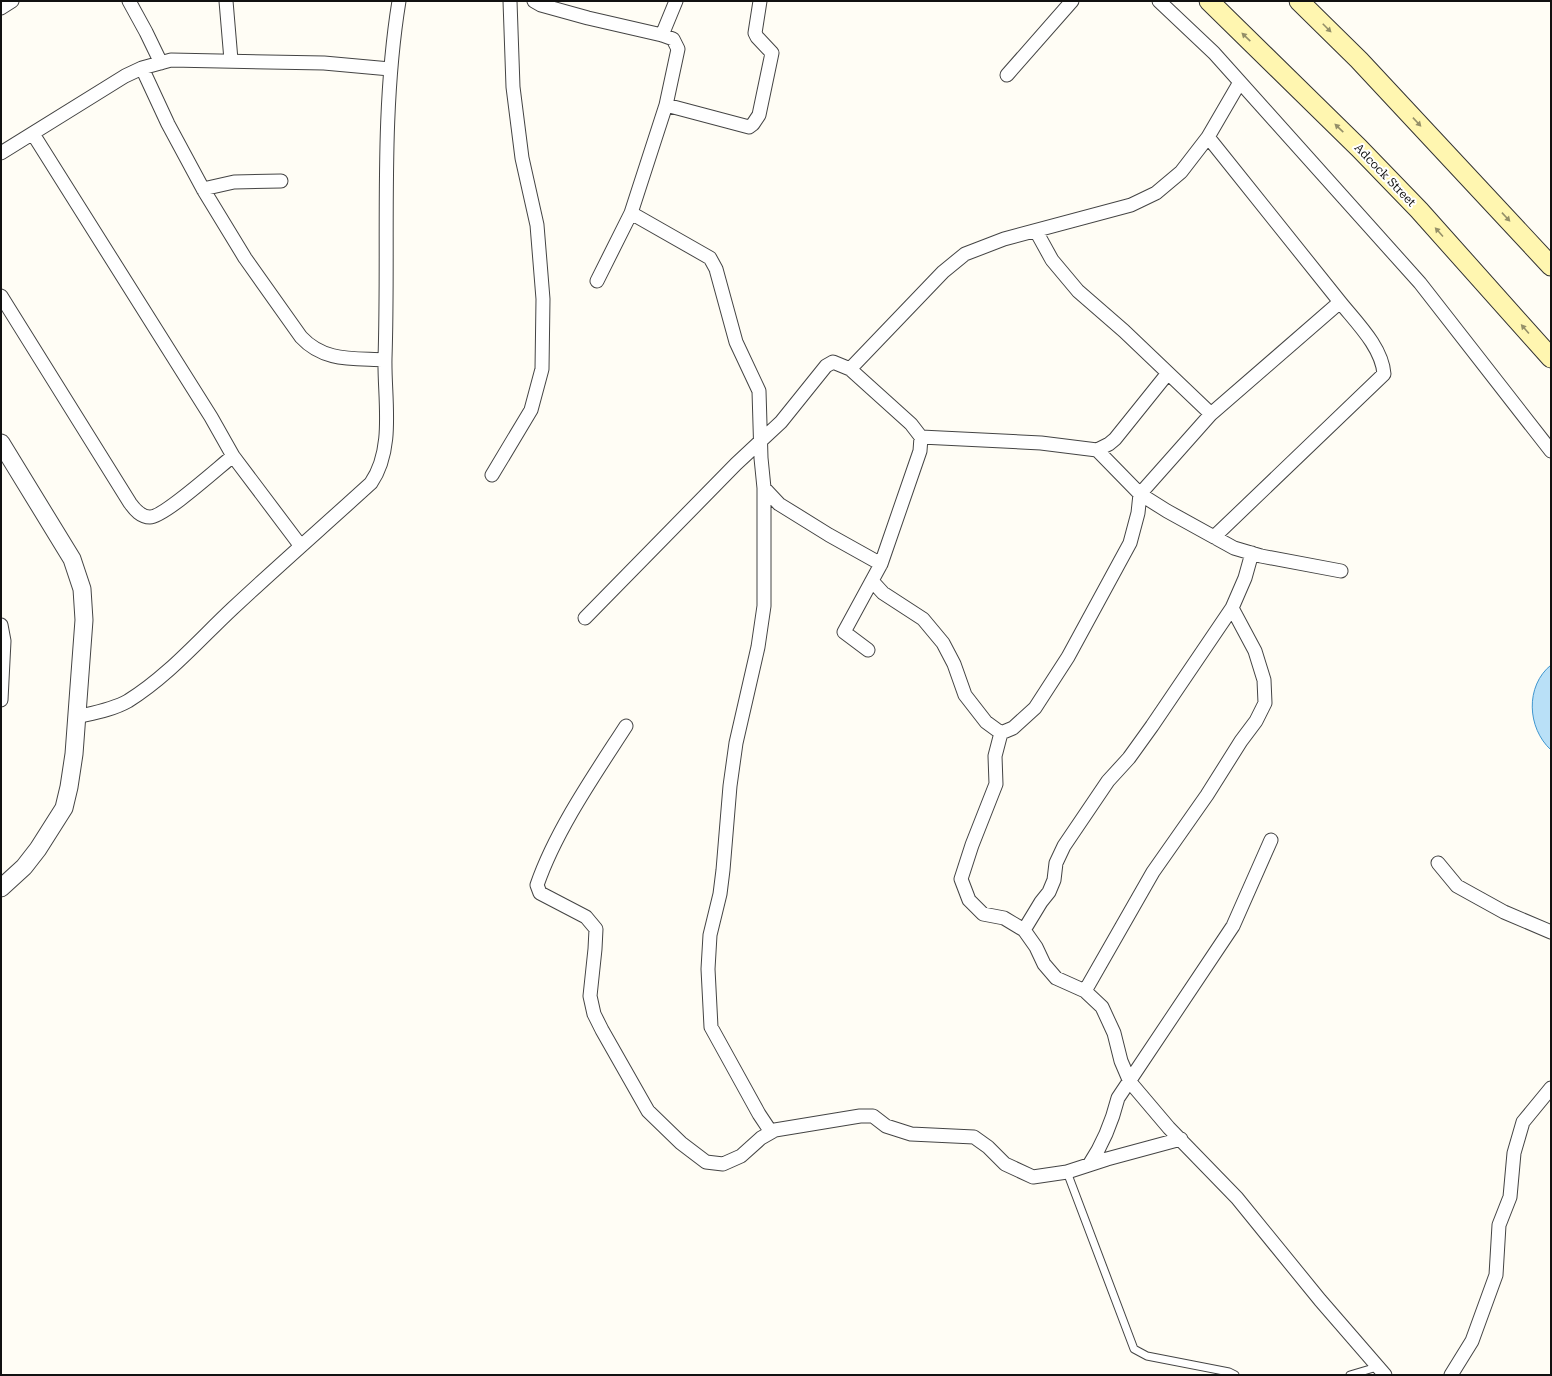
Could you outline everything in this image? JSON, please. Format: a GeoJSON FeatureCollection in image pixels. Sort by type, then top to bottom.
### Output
{"type":"FeatureCollection","features":[{"type":"Feature","properties":{"kind":"main road","name":"Adcock Street"},"geometry":{"type":"LineString","coordinates":[[1209,1],[1414,204],[1551,358]]}},
{"type":"Feature","properties":{"kind":"main road"},"geometry":{"type":"LineString","coordinates":[[1299,1],[1359,60],[1551,266]]}},
{"type":"Feature","properties":{"kind":"street"},"geometry":{"type":"LineString","coordinates":[[1,8],[12,1]]}},
{"type":"Feature","properties":{"kind":"street"},"geometry":{"type":"LineString","coordinates":[[129,1],[161,63]]}},
{"type":"Feature","properties":{"kind":"street"},"geometry":{"type":"LineString","coordinates":[[226,1],[231,60]]}},
{"type":"Feature","properties":{"kind":"street"},"geometry":{"type":"LineString","coordinates":[[76,716],[112,708],[126,702],[146,688],[300,545],[371,482],[379,470],[384,451],[390,68],[399,1]]}},
{"type":"Feature","properties":{"kind":"street"},"geometry":{"type":"LineString","coordinates":[[492,475],[531,410],[542,369],[543,299],[537,225],[522,158],[513,87],[510,1]]}},
{"type":"Feature","properties":{"kind":"street"},"geometry":{"type":"LineString","coordinates":[[534,1],[541,5],[588,18],[662,35],[672,39],[678,49],[666,105],[631,213],[597,280]]}},
{"type":"Feature","properties":{"kind":"street"},"geometry":{"type":"LineString","coordinates":[[662,35],[676,1]]}},
{"type":"Feature","properties":{"kind":"street"},"geometry":{"type":"LineString","coordinates":[[666,105],[749,127],[753,124],[759,116],[761,109],[772,53],[757,37],[756,33],[760,1]]}},
{"type":"Feature","properties":{"kind":"street"},"geometry":{"type":"LineString","coordinates":[[1007,75],[1072,1]]}},
{"type":"Feature","properties":{"kind":"street"},"geometry":{"type":"LineString","coordinates":[[1159,1],[1214,53],[1420,283],[1551,451]]}},
{"type":"Feature","properties":{"kind":"street"},"geometry":{"type":"LineString","coordinates":[[1,153],[105,88],[142,68],[171,60],[324,63],[390,68]]}},
{"type":"Feature","properties":{"kind":"street"},"geometry":{"type":"LineString","coordinates":[[142,68],[168,124],[203,190],[276,303],[308,345],[331,356],[385,360]]}},
{"type":"Feature","properties":{"kind":"street"},"geometry":{"type":"LineString","coordinates":[[850,369],[942,272],[965,254],[1004,239],[1131,205],[1156,193],[1181,172],[1208,137],[1240,82]]}},
{"type":"Feature","properties":{"kind":"street"},"geometry":{"type":"LineString","coordinates":[[33,134],[207,411],[233,456],[300,545]]}},
{"type":"Feature","properties":{"kind":"street"},"geometry":{"type":"LineString","coordinates":[[1208,137],[1340,302],[1374,347],[1383,364],[1384,374],[1214,537]]}},
{"type":"Feature","properties":{"kind":"street"},"geometry":{"type":"LineString","coordinates":[[203,190],[234,182],[281,181]]}},
{"type":"Feature","properties":{"kind":"street"},"geometry":{"type":"LineString","coordinates":[[631,213],[710,258],[716,269],[736,342],[759,391],[764,488],[763,613],[758,647],[736,743],[730,786],[723,870],[720,894],[710,935],[708,970],[711,1027],[759,1114],[772,1132]]}},
{"type":"Feature","properties":{"kind":"street"},"geometry":{"type":"LineString","coordinates":[[1036,231],[1052,260],[1067,279],[1211,414]]}},
{"type":"Feature","properties":{"kind":"street"},"geometry":{"type":"LineString","coordinates":[[1,296],[130,503],[143,516],[152,517],[168,508],[233,456]]}},
{"type":"Feature","properties":{"kind":"street"},"geometry":{"type":"LineString","coordinates":[[1001,733],[1013,728],[1035,708],[1068,657],[1130,543],[1138,512],[1140,494],[1211,414],[1340,302]]}},
{"type":"Feature","properties":{"kind":"street"},"geometry":{"type":"LineString","coordinates":[[585,618],[736,464],[781,422],[826,366],[833,362],[850,369],[911,424],[922,436],[1041,443],[1097,450],[1115,439],[1168,373]]}},
{"type":"Feature","properties":{"kind":"street"},"geometry":{"type":"LineString","coordinates":[[868,650],[844,632],[881,564],[920,451],[922,436]]}},
{"type":"Feature","properties":{"kind":"street"},"geometry":{"type":"LineString","coordinates":[[1,443],[72,559],[82,589],[84,620],[74,754],[69,788],[64,808],[38,849],[24,867],[1,888]]}},
{"type":"Feature","properties":{"kind":"street"},"geometry":{"type":"LineString","coordinates":[[1097,450],[1140,494],[1234,548],[1252,553],[1341,570]]}},
{"type":"Feature","properties":{"kind":"street"},"geometry":{"type":"LineString","coordinates":[[764,488],[779,504],[829,535],[881,564]]}},
{"type":"Feature","properties":{"kind":"street"},"geometry":{"type":"LineString","coordinates":[[1024,930],[1049,892],[1054,880],[1056,863],[1064,846],[1108,781],[1129,758],[1152,726],[1232,608],[1245,578],[1252,553]]}},
{"type":"Feature","properties":{"kind":"street"},"geometry":{"type":"LineString","coordinates":[[872,581],[883,592],[923,618],[943,644],[954,664],[965,695],[986,722],[1001,733]]}},
{"type":"Feature","properties":{"kind":"street"},"geometry":{"type":"LineString","coordinates":[[1085,991],[1153,872],[1208,795],[1241,741],[1256,721],[1265,703],[1264,680],[1255,651],[1232,608]]}},
{"type":"Feature","properties":{"kind":"street"},"geometry":{"type":"LineString","coordinates":[[1,625],[4,640],[1,700]]}},
{"type":"Feature","properties":{"kind":"street"},"geometry":{"type":"LineString","coordinates":[[626,726],[565,824],[545,860],[537,884],[540,893],[586,917],[596,930],[596,949],[590,996],[594,1014],[648,1111],[681,1143],[706,1162],[723,1164],[741,1156],[761,1138],[772,1132],[824,1121],[860,1116],[873,1116],[886,1126],[897,1131],[911,1134],[974,1137],[988,1147],[1006,1164],[1033,1177],[1067,1172],[1181,1139]]}},
{"type":"Feature","properties":{"kind":"street"},"geometry":{"type":"LineString","coordinates":[[1001,733],[995,756],[996,784],[972,845],[961,879],[969,900],[983,914],[1004,918],[1024,930],[1036,947],[1044,964],[1056,978],[1085,991],[1102,1007],[1114,1033],[1121,1060],[1130,1082],[1169,1128],[1237,1198],[1381,1371]]}},
{"type":"Feature","properties":{"kind":"street"},"geometry":{"type":"LineString","coordinates":[[1089,1165],[1100,1148],[1113,1117],[1118,1098],[1233,926],[1271,840]]}},
{"type":"Feature","properties":{"kind":"street"},"geometry":{"type":"LineString","coordinates":[[1438,863],[1457,886],[1510,915],[1551,932]]}},
{"type":"Feature","properties":{"kind":"street"},"geometry":{"type":"LineString","coordinates":[[1451,1375],[1472,1341],[1496,1275],[1499,1225],[1510,1197],[1514,1153],[1523,1122],[1551,1088]]}},
{"type":"Feature","properties":{"kind":"lane"},"geometry":{"type":"LineString","coordinates":[[1067,1172],[1134,1349],[1147,1356],[1229,1372],[1235,1375]]}},
{"type":"Feature","properties":{"kind":"lane"},"geometry":{"type":"LineString","coordinates":[[1350,1375],[1381,1371]]}},
{"type":"Feature","properties":{"kind":"water"},"geometry":{"type":"Polygon","coordinates":[[[1551,665],[1551,750],[1543,741],[1537,730],[1532,707],[1533,695],[1537,684],[1551,665]]]}}]}
